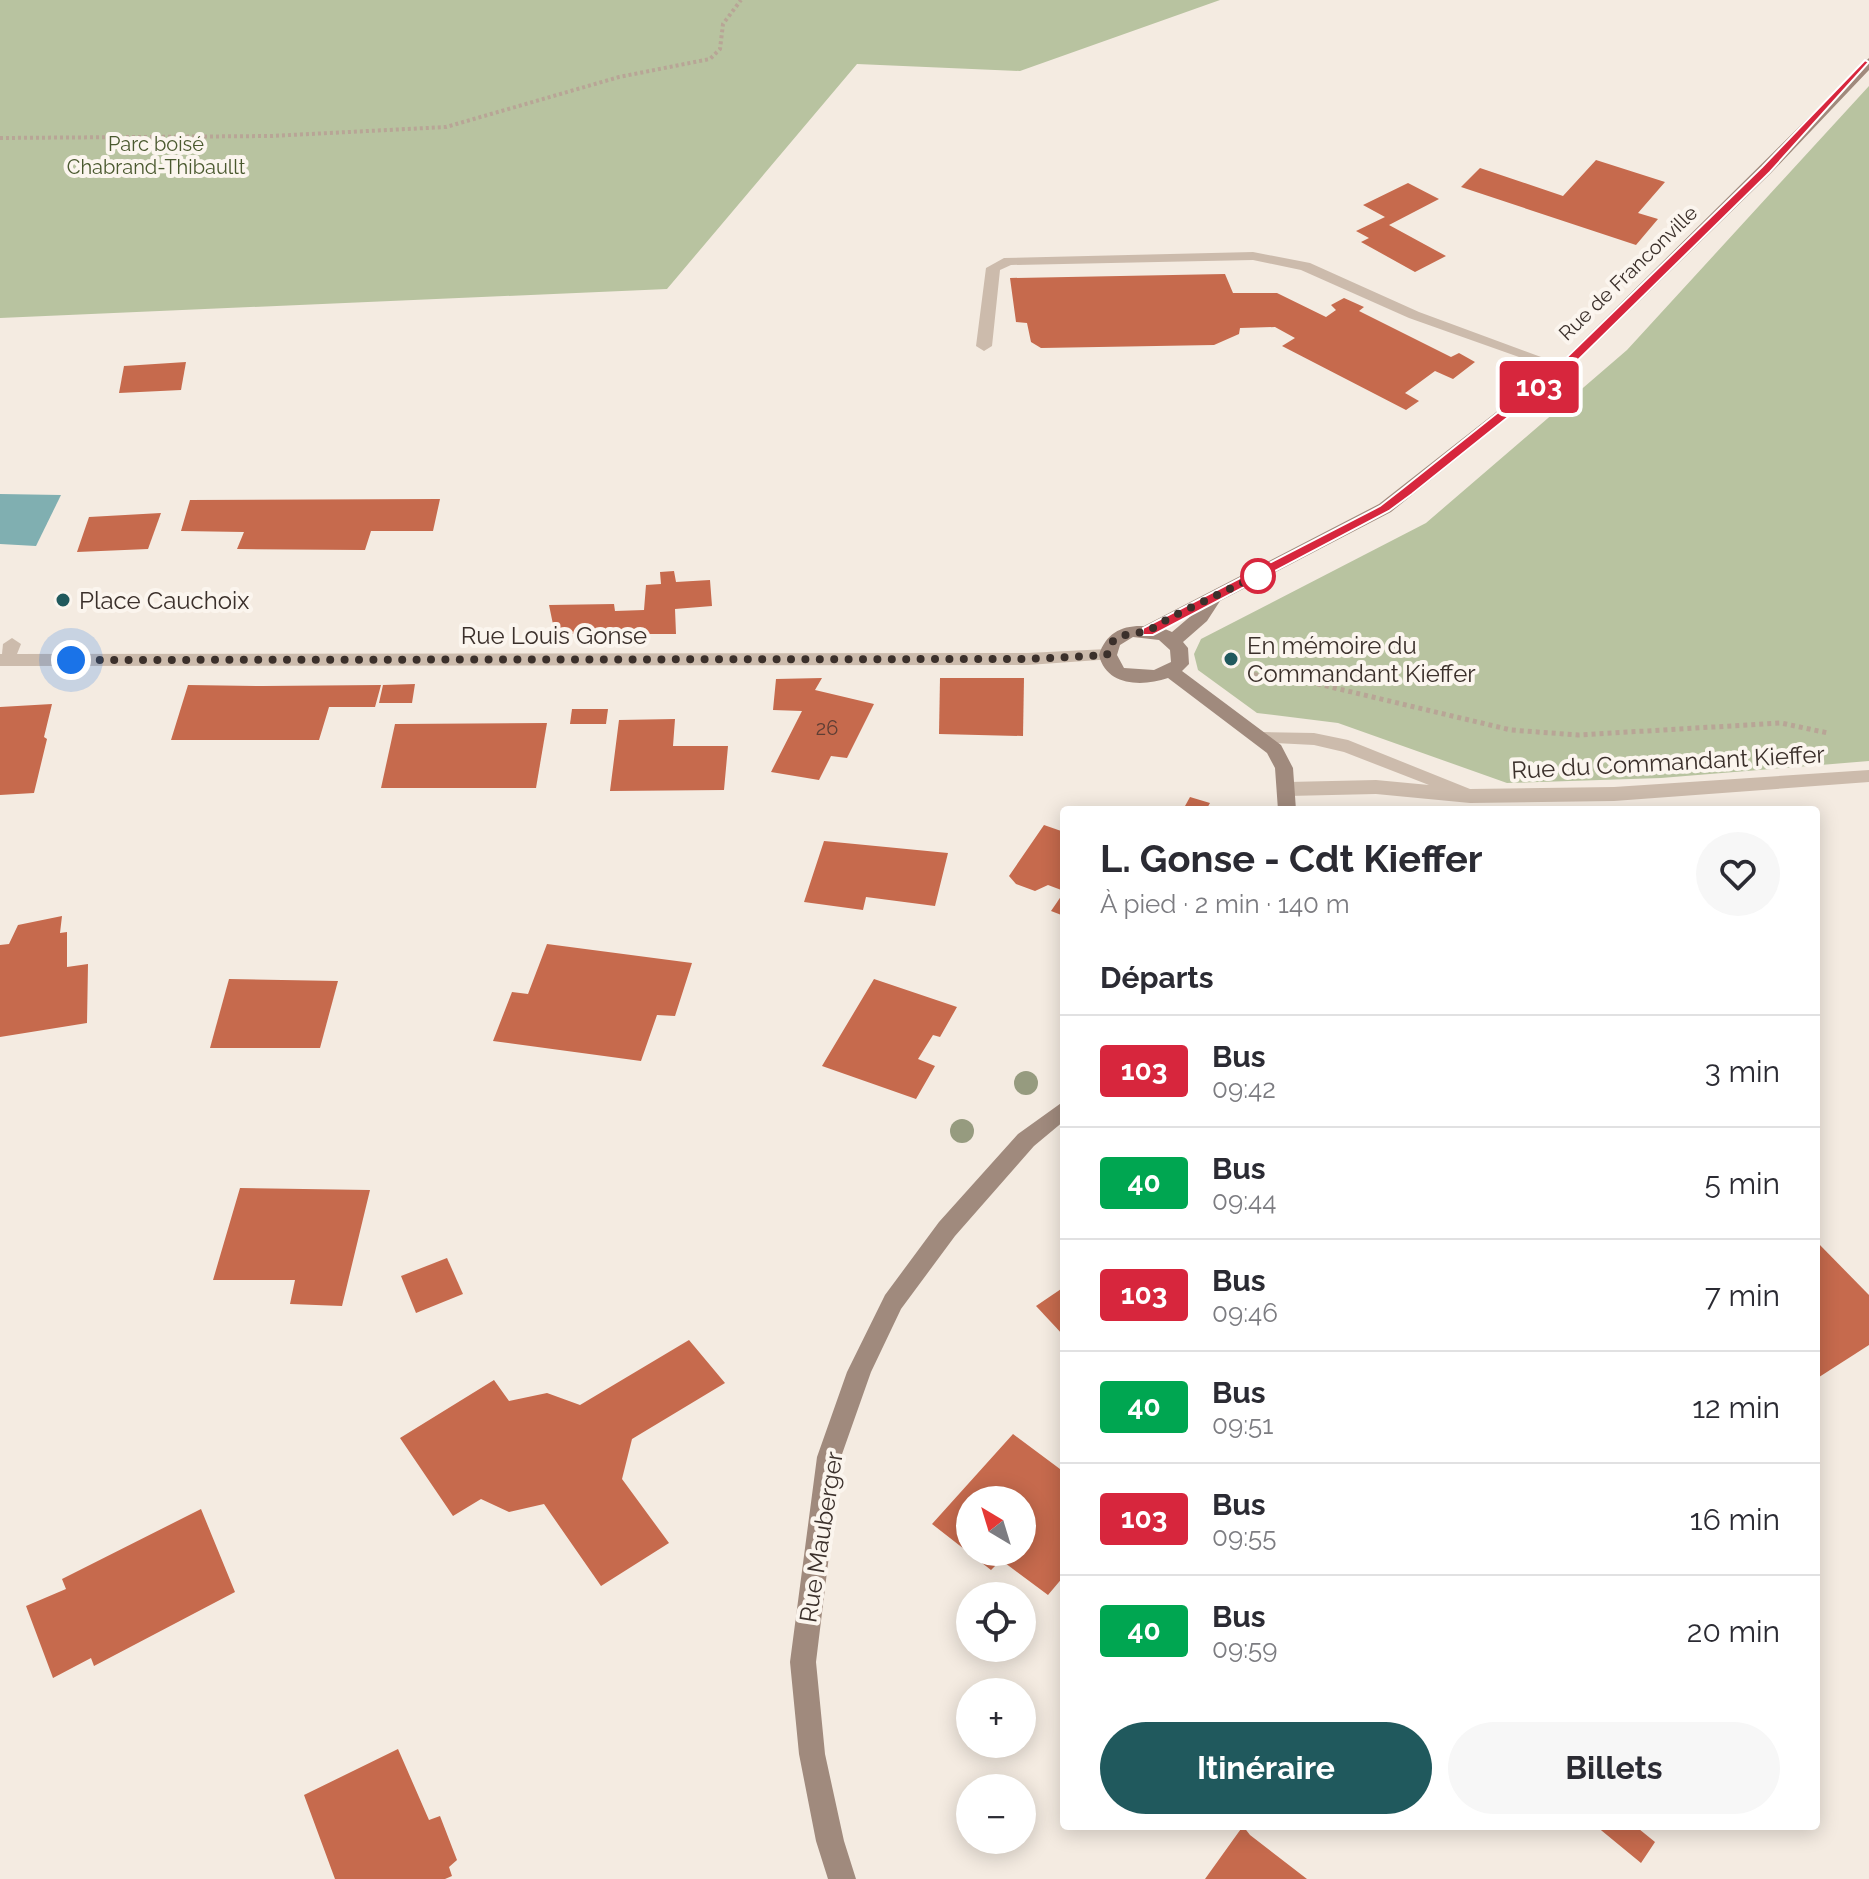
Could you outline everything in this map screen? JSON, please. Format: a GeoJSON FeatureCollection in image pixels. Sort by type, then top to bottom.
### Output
{"type":"FeatureCollection","features":[{"type":"Feature","properties":{"kind":"street","name":"Rue de Franconville"},"geometry":{"type":"LineString","coordinates":[[1148,631],[1385,508],[1563,368],[1766,170],[1869,62]]}},
{"type":"Feature","properties":{"kind":"street"},"geometry":{"type":"LineString","coordinates":[[984,346],[993,268],[1009,261],[1253,256],[1305,266],[1414,315],[1563,368]]}},
{"type":"Feature","properties":{"kind":"street"},"geometry":{"type":"LineString","coordinates":[[1173,641],[1201,617],[1214,599]]}},
{"type":"Feature","properties":{"kind":"street"},"geometry":{"type":"LineString","coordinates":[[1148,631],[1173,641],[1182,656],[1180,664],[1171,672],[1154,679],[1129,677],[1111,665],[1107,655],[1112,642],[1120,636],[1148,631]]}},
{"type":"Feature","properties":{"kind":"street","name":"Rue Louis Gonse"},"geometry":{"type":"LineString","coordinates":[[7,655],[1028,659],[1107,655]]}},
{"type":"Feature","properties":{"kind":"street"},"geometry":{"type":"LineString","coordinates":[[1171,672],[1274,749],[1284,768],[1287,806]]}},
{"type":"Feature","properties":{"kind":"street","name":"Rue du Commandant Kieffer"},"geometry":{"type":"LineString","coordinates":[[1263,738],[1314,739],[1348,746],[1470,796]]}},
{"type":"Feature","properties":{"kind":"street","name":"Rue du Commandant Kieffer"},"geometry":{"type":"LineString","coordinates":[[1288,789],[1376,787],[1470,796],[1614,794],[1869,776]]}},
{"type":"Feature","properties":{"kind":"street","name":"Rue Mauberger"},"geometry":{"type":"LineString","coordinates":[[842,1879],[830,1841],[812,1754],[803,1662],[829,1457],[859,1372],[893,1302],[947,1229],[1026,1140],[1060,1112]]}},
{"type":"Feature","properties":{"kind":"path"},"geometry":{"type":"LineString","coordinates":[[0,138],[271,136],[446,127],[619,77],[710,59],[720,49],[723,24],[741,0]]}},
{"type":"Feature","properties":{"kind":"path"},"geometry":{"type":"LineString","coordinates":[[1171,672],[1297,679],[1511,730],[1578,735],[1637,729],[1781,723],[1839,734]]}},
{"type":"Feature","properties":{"kind":"green space","name":"Parc boisé Chabrand-Thibaullt"},"geometry":{"type":"Polygon","coordinates":[[[0,0],[1220,0],[1020,71],[857,64],[667,289],[0,318],[0,0]]]}},
{"type":"Feature","properties":{"kind":"green space"},"geometry":{"type":"Polygon","coordinates":[[[1869,86],[1869,761],[1661,778],[1507,783],[1338,723],[1257,713],[1198,670],[1194,654],[1201,639],[1426,523],[1627,350],[1869,86]]]}},
{"type":"Feature","properties":{"kind":"water"},"geometry":{"type":"Polygon","coordinates":[[[0,494],[61,495],[36,546],[0,544],[0,494]]]}},
{"type":"Feature","properties":{"kind":"building"},"geometry":{"type":"Polygon","coordinates":[[[1596,160],[1665,182],[1638,213],[1658,219],[1636,245],[1461,187],[1480,168],[1563,196],[1596,160]]]}},
{"type":"Feature","properties":{"kind":"building"},"geometry":{"type":"Polygon","coordinates":[[[1408,183],[1439,199],[1389,225],[1446,256],[1415,272],[1361,242],[1369,238],[1356,231],[1385,217],[1363,205],[1408,183]]]}},
{"type":"Feature","properties":{"kind":"building"},"geometry":{"type":"Polygon","coordinates":[[[1225,274],[1233,293],[1277,293],[1326,317],[1336,310],[1331,305],[1344,298],[1364,307],[1359,311],[1451,357],[1459,353],[1475,362],[1453,379],[1435,371],[1405,393],[1419,401],[1406,410],[1282,346],[1295,338],[1275,327],[1240,328],[1239,334],[1214,345],[1041,348],[1031,342],[1027,323],[1016,322],[1010,278],[1225,274]]]}},
{"type":"Feature","properties":{"kind":"building"},"geometry":{"type":"Polygon","coordinates":[[[186,362],[181,390],[119,393],[124,366],[186,362]]]}},
{"type":"Feature","properties":{"kind":"building"},"geometry":{"type":"Polygon","coordinates":[[[440,499],[433,531],[371,531],[365,550],[237,549],[244,532],[181,531],[190,500],[440,499]]]}},
{"type":"Feature","properties":{"kind":"building"},"geometry":{"type":"Polygon","coordinates":[[[161,513],[148,549],[77,552],[89,517],[161,513]]]}},
{"type":"Feature","properties":{"kind":"building"},"geometry":{"type":"Polygon","coordinates":[[[674,571],[676,582],[710,580],[712,606],[675,609],[676,634],[555,634],[549,605],[614,604],[615,611],[644,610],[646,585],[661,584],[660,572],[674,571]]]}},
{"type":"Feature","properties":{"kind":"building"},"geometry":{"type":"Polygon","coordinates":[[[822,678],[815,690],[874,704],[847,758],[831,756],[819,780],[771,772],[802,711],[773,710],[776,679],[822,678]]]}},
{"type":"Feature","properties":{"kind":"building"},"geometry":{"type":"Polygon","coordinates":[[[940,678],[1024,678],[1023,736],[939,734],[940,678]]]}},
{"type":"Feature","properties":{"kind":"building"},"geometry":{"type":"Polygon","coordinates":[[[415,684],[412,703],[379,703],[383,685],[415,684]]]}},
{"type":"Feature","properties":{"kind":"building"},"geometry":{"type":"Polygon","coordinates":[[[188,685],[381,685],[375,707],[329,707],[319,740],[171,740],[188,685]]]}},
{"type":"Feature","properties":{"kind":"building"},"geometry":{"type":"Polygon","coordinates":[[[52,704],[34,793],[0,795],[0,707],[52,704]]]}},
{"type":"Feature","properties":{"kind":"building"},"geometry":{"type":"Polygon","coordinates":[[[572,709],[608,709],[606,724],[570,724],[572,709]]]}},
{"type":"Feature","properties":{"kind":"building"},"geometry":{"type":"Polygon","coordinates":[[[675,719],[673,746],[728,746],[724,790],[610,791],[619,720],[675,719]]]}},
{"type":"Feature","properties":{"kind":"building"},"geometry":{"type":"Polygon","coordinates":[[[547,723],[536,788],[381,788],[395,724],[547,723]]]}},
{"type":"Feature","properties":{"kind":"building"},"geometry":{"type":"Polygon","coordinates":[[[1190,797],[1210,803],[1208,806],[1185,806],[1190,797]]]}},
{"type":"Feature","properties":{"kind":"building"},"geometry":{"type":"Polygon","coordinates":[[[1044,825],[1060,831],[1060,890],[1048,885],[1035,891],[1016,884],[1009,876],[1044,825]]]}},
{"type":"Feature","properties":{"kind":"building"},"geometry":{"type":"Polygon","coordinates":[[[824,841],[948,853],[935,906],[866,897],[863,910],[804,902],[824,841]]]}},
{"type":"Feature","properties":{"kind":"building"},"geometry":{"type":"Polygon","coordinates":[[[1060,898],[1060,914],[1051,911],[1060,898]]]}},
{"type":"Feature","properties":{"kind":"building"},"geometry":{"type":"Polygon","coordinates":[[[62,916],[60,933],[67,932],[67,967],[88,964],[87,1023],[0,1037],[0,945],[9,944],[18,925],[62,916]]]}},
{"type":"Feature","properties":{"kind":"building"},"geometry":{"type":"Polygon","coordinates":[[[547,944],[692,963],[675,1016],[657,1015],[641,1061],[493,1041],[512,992],[528,994],[547,944]]]}},
{"type":"Feature","properties":{"kind":"building"},"geometry":{"type":"Polygon","coordinates":[[[229,979],[338,981],[320,1048],[210,1048],[229,979]]]}},
{"type":"Feature","properties":{"kind":"building"},"geometry":{"type":"Polygon","coordinates":[[[874,979],[957,1007],[940,1037],[933,1035],[918,1059],[935,1066],[916,1099],[822,1066],[874,979]]]}},
{"type":"Feature","properties":{"kind":"building"},"geometry":{"type":"Polygon","coordinates":[[[240,1188],[370,1190],[342,1306],[290,1304],[295,1280],[213,1280],[240,1188]]]}},
{"type":"Feature","properties":{"kind":"building"},"geometry":{"type":"Polygon","coordinates":[[[1820,1245],[1869,1295],[1869,1345],[1820,1376],[1820,1245]]]}},
{"type":"Feature","properties":{"kind":"building"},"geometry":{"type":"Polygon","coordinates":[[[447,1258],[463,1294],[416,1313],[401,1276],[447,1258]]]}},
{"type":"Feature","properties":{"kind":"building"},"geometry":{"type":"Polygon","coordinates":[[[1060,1290],[1060,1332],[1036,1306],[1060,1290]]]}},
{"type":"Feature","properties":{"kind":"building"},"geometry":{"type":"Polygon","coordinates":[[[689,1340],[725,1383],[632,1439],[622,1479],[669,1543],[601,1586],[544,1504],[509,1512],[481,1499],[453,1516],[400,1438],[494,1380],[509,1401],[547,1393],[580,1405],[689,1340]]]}},
{"type":"Feature","properties":{"kind":"building"},"geometry":{"type":"Polygon","coordinates":[[[1013,1434],[1060,1469],[1060,1581],[1048,1595],[1036,1586],[1036,1582],[1031,1582],[1009,1566],[1036,1566],[1036,1486],[966,1486],[1013,1434]]]}},
{"type":"Feature","properties":{"kind":"building"},"geometry":{"type":"Polygon","coordinates":[[[956,1497],[956,1543],[932,1524],[956,1497]]]}},
{"type":"Feature","properties":{"kind":"building"},"geometry":{"type":"Polygon","coordinates":[[[201,1509],[235,1592],[94,1666],[91,1658],[53,1678],[26,1606],[66,1589],[62,1579],[201,1509]]]}},
{"type":"Feature","properties":{"kind":"building"},"geometry":{"type":"Polygon","coordinates":[[[398,1749],[429,1820],[440,1816],[457,1860],[449,1867],[452,1876],[445,1879],[335,1879],[304,1795],[398,1749]]]}},
{"type":"Feature","properties":{"kind":"building"},"geometry":{"type":"Polygon","coordinates":[[[1240,1830],[1246,1830],[1307,1879],[1205,1879],[1240,1830]]]}},
{"type":"Feature","properties":{"kind":"building"},"geometry":{"type":"Polygon","coordinates":[[[1601,1830],[1640,1830],[1655,1842],[1641,1863],[1601,1830]]]}},
{"type":"Feature","properties":{"kind":"bus line","name":"103"},"geometry":{"type":"LineString","coordinates":[[1148,631],[1385,508],[1407,491],[1569,362],[1766,170],[1869,62]]}},
{"type":"Feature","properties":{"kind":"place","name":"Place Cauchoix"},"geometry":{"type":"Point","coordinates":[63,600]}},
{"type":"Feature","properties":{"kind":"place","name":"En mémoire du Commandant Kieffer"},"geometry":{"type":"Point","coordinates":[1231,659]}},
{"type":"Feature","properties":{"kind":"route"},"geometry":{"type":"LineString","coordinates":[[71,660],[1028,659],[1107,655],[1112,642],[1120,636],[1148,631],[1263,573],[1258,576]]}}]}
